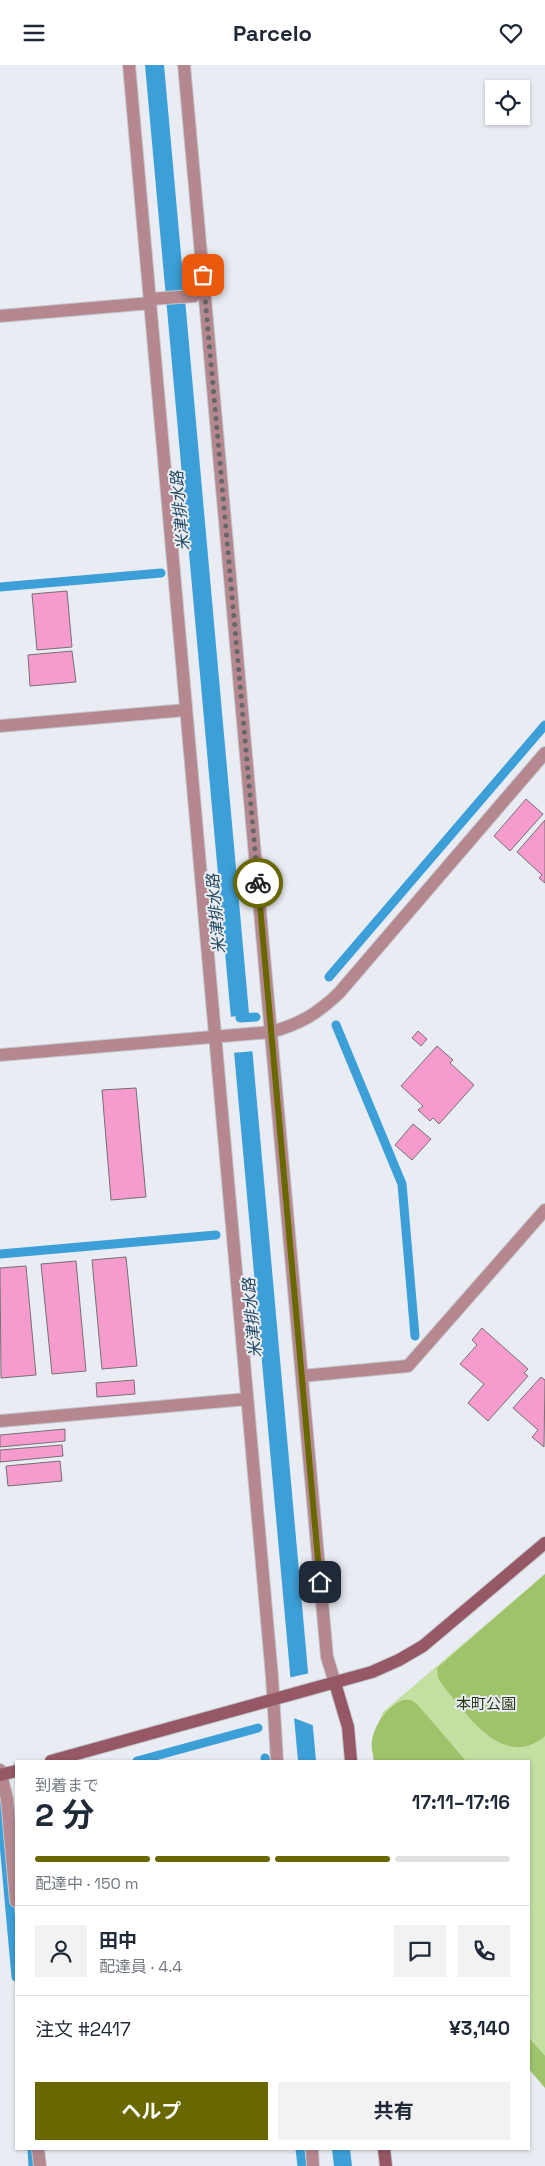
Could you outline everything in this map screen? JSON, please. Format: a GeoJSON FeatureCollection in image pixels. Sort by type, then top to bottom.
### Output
{"type":"FeatureCollection","features":[{"type":"Feature","properties":{"kind":"street"},"geometry":{"type":"LineString","coordinates":[[129,65],[153,300],[186,710],[219,1036],[246,1399],[274,1700],[277,1760]]}},
{"type":"Feature","properties":{"kind":"street"},"geometry":{"type":"LineString","coordinates":[[184,65],[265,1032],[302,1376],[330,1685],[348,1727],[351,1760]]}},
{"type":"Feature","properties":{"kind":"street"},"geometry":{"type":"LineString","coordinates":[[0,316],[194,295]]}},
{"type":"Feature","properties":{"kind":"street"},"geometry":{"type":"LineString","coordinates":[[0,726],[186,710]]}},
{"type":"Feature","properties":{"kind":"street"},"geometry":{"type":"LineString","coordinates":[[0,1055],[265,1032],[290,1027],[308,1019],[339,993],[545,753]]}},
{"type":"Feature","properties":{"kind":"street"},"geometry":{"type":"LineString","coordinates":[[302,1376],[408,1366],[545,1210]]}},
{"type":"Feature","properties":{"kind":"street"},"geometry":{"type":"LineString","coordinates":[[0,1421],[246,1399]]}},
{"type":"Feature","properties":{"kind":"street"},"geometry":{"type":"LineString","coordinates":[[55,1760],[372,1672],[424,1646],[545,1543]]}},
{"type":"Feature","properties":{"kind":"street"},"geometry":{"type":"LineString","coordinates":[[15,1771],[0,1773],[7,1799],[15,1890]]}},
{"type":"Feature","properties":{"kind":"street"},"geometry":{"type":"LineString","coordinates":[[38,2150],[40,2166]]}},
{"type":"Feature","properties":{"kind":"street"},"geometry":{"type":"LineString","coordinates":[[312,2150],[313,2166]]}},
{"type":"Feature","properties":{"kind":"street"},"geometry":{"type":"LineString","coordinates":[[384,2150],[386,2166]]}},
{"type":"Feature","properties":{"kind":"green space","name":"本町公園"},"geometry":{"type":"Polygon","coordinates":[[[545,1574],[545,2088],[530,2070],[530,1760],[374,1760],[372,1740],[383,1712],[545,1574]]]}},
{"type":"Feature","properties":{"kind":"green space"},"geometry":{"type":"Polygon","coordinates":[[[545,1574],[545,1736],[529,1745],[514,1747],[500,1743],[473,1722],[441,1683],[437,1668],[545,1574]]]}},
{"type":"Feature","properties":{"kind":"green space"},"geometry":{"type":"Polygon","coordinates":[[[403,1700],[411,1700],[417,1704],[465,1760],[374,1760],[372,1743],[376,1728],[387,1711],[403,1700]]]}},
{"type":"Feature","properties":{"kind":"green space"},"geometry":{"type":"Polygon","coordinates":[[[530,2039],[545,2056],[545,2088],[530,2070],[530,2039]]]}},
{"type":"Feature","properties":{"kind":"water"},"geometry":{"type":"Polygon","coordinates":[[[145,65],[164,65],[316,1760],[298,1760],[145,65]]]}},
{"type":"Feature","properties":{"kind":"water"},"geometry":{"type":"Polygon","coordinates":[[[332,2150],[350,2150],[352,2166],[334,2166],[332,2150]]]}},
{"type":"Feature","properties":{"kind":"pier"},"geometry":{"type":"Polygon","coordinates":[[[251,1015],[255,1051],[232,1053],[228,1017],[251,1015]]]}},
{"type":"Feature","properties":{"kind":"pier"},"geometry":{"type":"Polygon","coordinates":[[[310,1673],[315,1726],[291,1717],[288,1678],[310,1673]]]}},
{"type":"Feature","properties":{"kind":"building"},"geometry":{"type":"Polygon","coordinates":[[[67,591],[72,647],[37,650],[32,594],[67,591]]]}},
{"type":"Feature","properties":{"kind":"building"},"geometry":{"type":"Polygon","coordinates":[[[72,651],[76,682],[30,686],[28,655],[72,651]]]}},
{"type":"Feature","properties":{"kind":"building"},"geometry":{"type":"Polygon","coordinates":[[[526,799],[543,814],[510,851],[494,836],[526,799]]]}},
{"type":"Feature","properties":{"kind":"building"},"geometry":{"type":"Polygon","coordinates":[[[545,820],[545,883],[539,878],[542,875],[517,852],[545,820]]]}},
{"type":"Feature","properties":{"kind":"building"},"geometry":{"type":"Polygon","coordinates":[[[418,1031],[427,1039],[421,1046],[412,1038],[418,1031]]]}},
{"type":"Feature","properties":{"kind":"building"},"geometry":{"type":"Polygon","coordinates":[[[437,1046],[453,1060],[450,1063],[474,1085],[439,1124],[433,1118],[430,1121],[418,1110],[423,1106],[401,1086],[437,1046]]]}},
{"type":"Feature","properties":{"kind":"building"},"geometry":{"type":"Polygon","coordinates":[[[136,1088],[146,1197],[111,1200],[102,1090],[136,1088]]]}},
{"type":"Feature","properties":{"kind":"building"},"geometry":{"type":"Polygon","coordinates":[[[413,1124],[431,1139],[412,1160],[395,1145],[413,1124]]]}},
{"type":"Feature","properties":{"kind":"building"},"geometry":{"type":"Polygon","coordinates":[[[126,1257],[137,1366],[102,1369],[92,1260],[126,1257]]]}},
{"type":"Feature","properties":{"kind":"building"},"geometry":{"type":"Polygon","coordinates":[[[76,1261],[86,1371],[52,1374],[41,1264],[76,1261]]]}},
{"type":"Feature","properties":{"kind":"building"},"geometry":{"type":"Polygon","coordinates":[[[26,1266],[36,1375],[1,1378],[0,1268],[26,1266]]]}},
{"type":"Feature","properties":{"kind":"building"},"geometry":{"type":"Polygon","coordinates":[[[482,1328],[528,1369],[524,1373],[528,1376],[488,1421],[468,1403],[484,1384],[460,1364],[477,1345],[472,1340],[482,1328]]]}},
{"type":"Feature","properties":{"kind":"building"},"geometry":{"type":"Polygon","coordinates":[[[541,1377],[545,1380],[544,1447],[532,1437],[538,1430],[513,1408],[541,1377]]]}},
{"type":"Feature","properties":{"kind":"building"},"geometry":{"type":"Polygon","coordinates":[[[134,1380],[135,1394],[97,1397],[96,1383],[134,1380]]]}},
{"type":"Feature","properties":{"kind":"building"},"geometry":{"type":"Polygon","coordinates":[[[65,1429],[65,1441],[0,1447],[0,1435],[65,1429]]]}},
{"type":"Feature","properties":{"kind":"building"},"geometry":{"type":"Polygon","coordinates":[[[62,1445],[63,1456],[0,1462],[0,1450],[62,1445]]]}},
{"type":"Feature","properties":{"kind":"building"},"geometry":{"type":"Polygon","coordinates":[[[60,1461],[62,1481],[8,1486],[6,1466],[60,1461]]]}},
{"type":"Feature","properties":{"kind":"waterway"},"geometry":{"type":"LineString","coordinates":[[0,587],[161,573]]}},
{"type":"Feature","properties":{"kind":"waterway"},"geometry":{"type":"LineString","coordinates":[[329,977],[545,725]]}},
{"type":"Feature","properties":{"kind":"waterway"},"geometry":{"type":"LineString","coordinates":[[240,1018],[256,1017]]}},
{"type":"Feature","properties":{"kind":"waterway"},"geometry":{"type":"LineString","coordinates":[[336,1025],[402,1184],[415,1336]]}},
{"type":"Feature","properties":{"kind":"waterway"},"geometry":{"type":"LineString","coordinates":[[0,1254],[216,1235]]}},
{"type":"Feature","properties":{"kind":"waterway"},"geometry":{"type":"LineString","coordinates":[[141,1760],[258,1728]]}},
{"type":"Feature","properties":{"kind":"waterway"},"geometry":{"type":"LineString","coordinates":[[0,1799],[15,1966]]}},
{"type":"Feature","properties":{"kind":"waterway"},"geometry":{"type":"LineString","coordinates":[[32,2150],[33,2166]]}},
{"type":"Feature","properties":{"kind":"waterway"},"geometry":{"type":"LineString","coordinates":[[300,2150],[302,2166]]}},
{"type":"Feature","properties":{"kind":"way so far"},"geometry":{"type":"LineString","coordinates":[[203,275],[258,883]]}},
{"type":"Feature","properties":{"kind":"route"},"geometry":{"type":"LineString","coordinates":[[258,883],[320,1582]]}},
{"type":"Feature","properties":{"kind":"water label","name":"米津排水路"},"geometry":{"type":"Point","coordinates":[180,511]}},
{"type":"Feature","properties":{"kind":"water label","name":"米津排水路"},"geometry":{"type":"Point","coordinates":[216,914]}},
{"type":"Feature","properties":{"kind":"water label","name":"米津排水路"},"geometry":{"type":"Point","coordinates":[252,1318]}}]}
